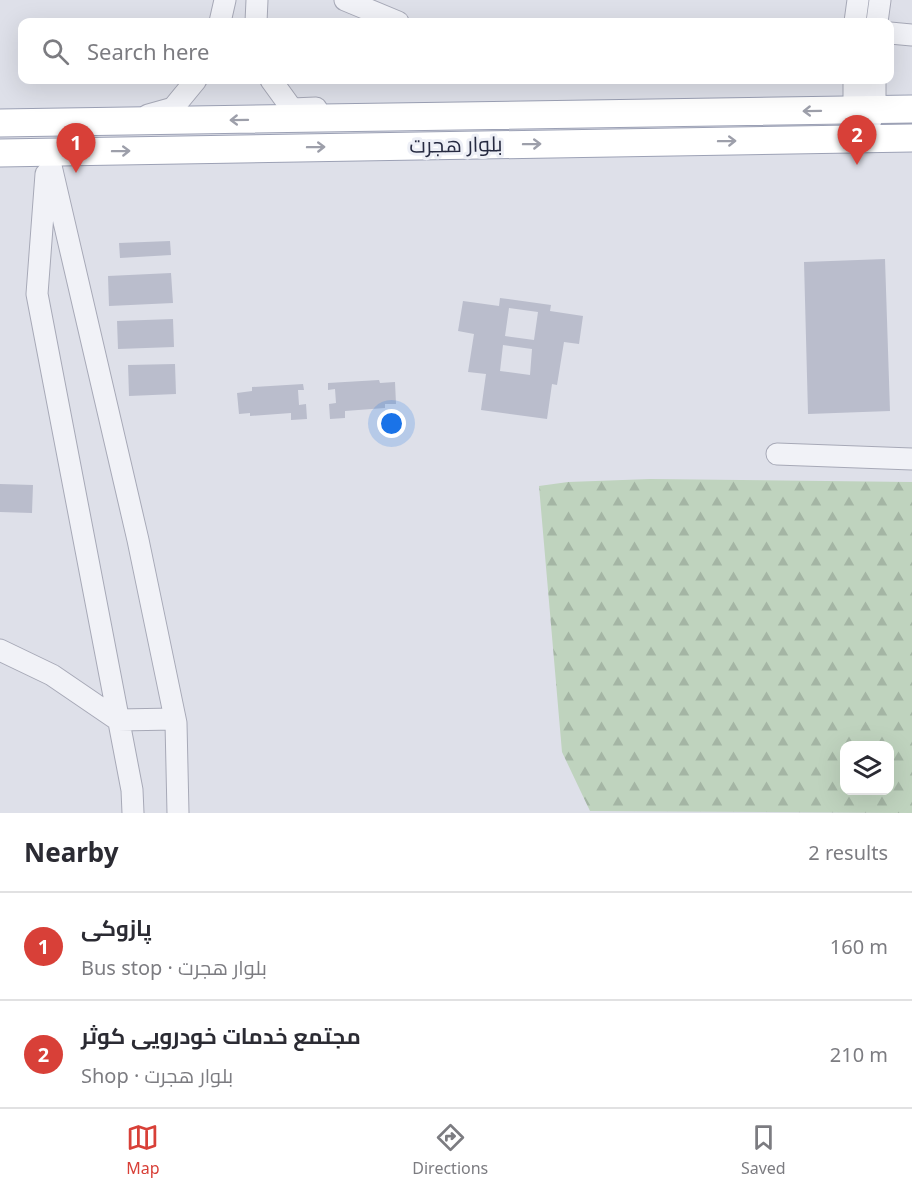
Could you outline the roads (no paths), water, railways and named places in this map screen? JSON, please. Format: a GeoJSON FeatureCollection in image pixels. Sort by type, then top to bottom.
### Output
{"type":"FeatureCollection","features":[{"type":"Feature","properties":{"kind":"main road","name":"بلوار هجرت"},"geometry":{"type":"LineString","coordinates":[[0,123],[912,109]]}},
{"type":"Feature","properties":{"kind":"main road"},"geometry":{"type":"LineString","coordinates":[[48,122],[48,153]]}},
{"type":"Feature","properties":{"kind":"main road","name":"بلوار هجرت"},"geometry":{"type":"LineString","coordinates":[[0,153],[912,138]]}},
{"type":"Feature","properties":{"kind":"street"},"geometry":{"type":"LineString","coordinates":[[221,18],[225,0]]}},
{"type":"Feature","properties":{"kind":"street"},"geometry":{"type":"LineString","coordinates":[[256,18],[257,0]]}},
{"type":"Feature","properties":{"kind":"street"},"geometry":{"type":"LineString","coordinates":[[345,0],[388,18]]}},
{"type":"Feature","properties":{"kind":"street"},"geometry":{"type":"LineString","coordinates":[[856,18],[858,0]]}},
{"type":"Feature","properties":{"kind":"street"},"geometry":{"type":"LineString","coordinates":[[878,18],[880,0]]}},
{"type":"Feature","properties":{"kind":"street"},"geometry":{"type":"LineString","coordinates":[[894,33],[912,35]]}},
{"type":"Feature","properties":{"kind":"street"},"geometry":{"type":"LineString","coordinates":[[128,121],[173,108],[193,84]]}},
{"type":"Feature","properties":{"kind":"street"},"geometry":{"type":"LineString","coordinates":[[274,84],[292,109],[582,104],[624,115]]}},
{"type":"Feature","properties":{"kind":"street"},"geometry":{"type":"LineString","coordinates":[[855,84],[864,110],[864,138]]}},
{"type":"Feature","properties":{"kind":"street"},"geometry":{"type":"LineString","coordinates":[[864,110],[874,84]]}},
{"type":"Feature","properties":{"kind":"street"},"geometry":{"type":"LineString","coordinates":[[48,153],[138,540],[175,719],[177,813]]}},
{"type":"Feature","properties":{"kind":"street"},"geometry":{"type":"LineString","coordinates":[[48,153],[37,294],[132,790],[133,813]]}},
{"type":"Feature","properties":{"kind":"street"},"geometry":{"type":"LineString","coordinates":[[777,454],[912,459]]}},
{"type":"Feature","properties":{"kind":"street"},"geometry":{"type":"LineString","coordinates":[[0,650],[52,675],[118,720],[175,719]]}},
{"type":"Feature","properties":{"kind":"place","name":"مجتمع خدمات خودرویی کوثر"},"geometry":{"type":"Point","coordinates":[857,165]}},
{"type":"Feature","properties":{"kind":"place","name":"پازوکی"},"geometry":{"type":"Point","coordinates":[76,173]}}]}
